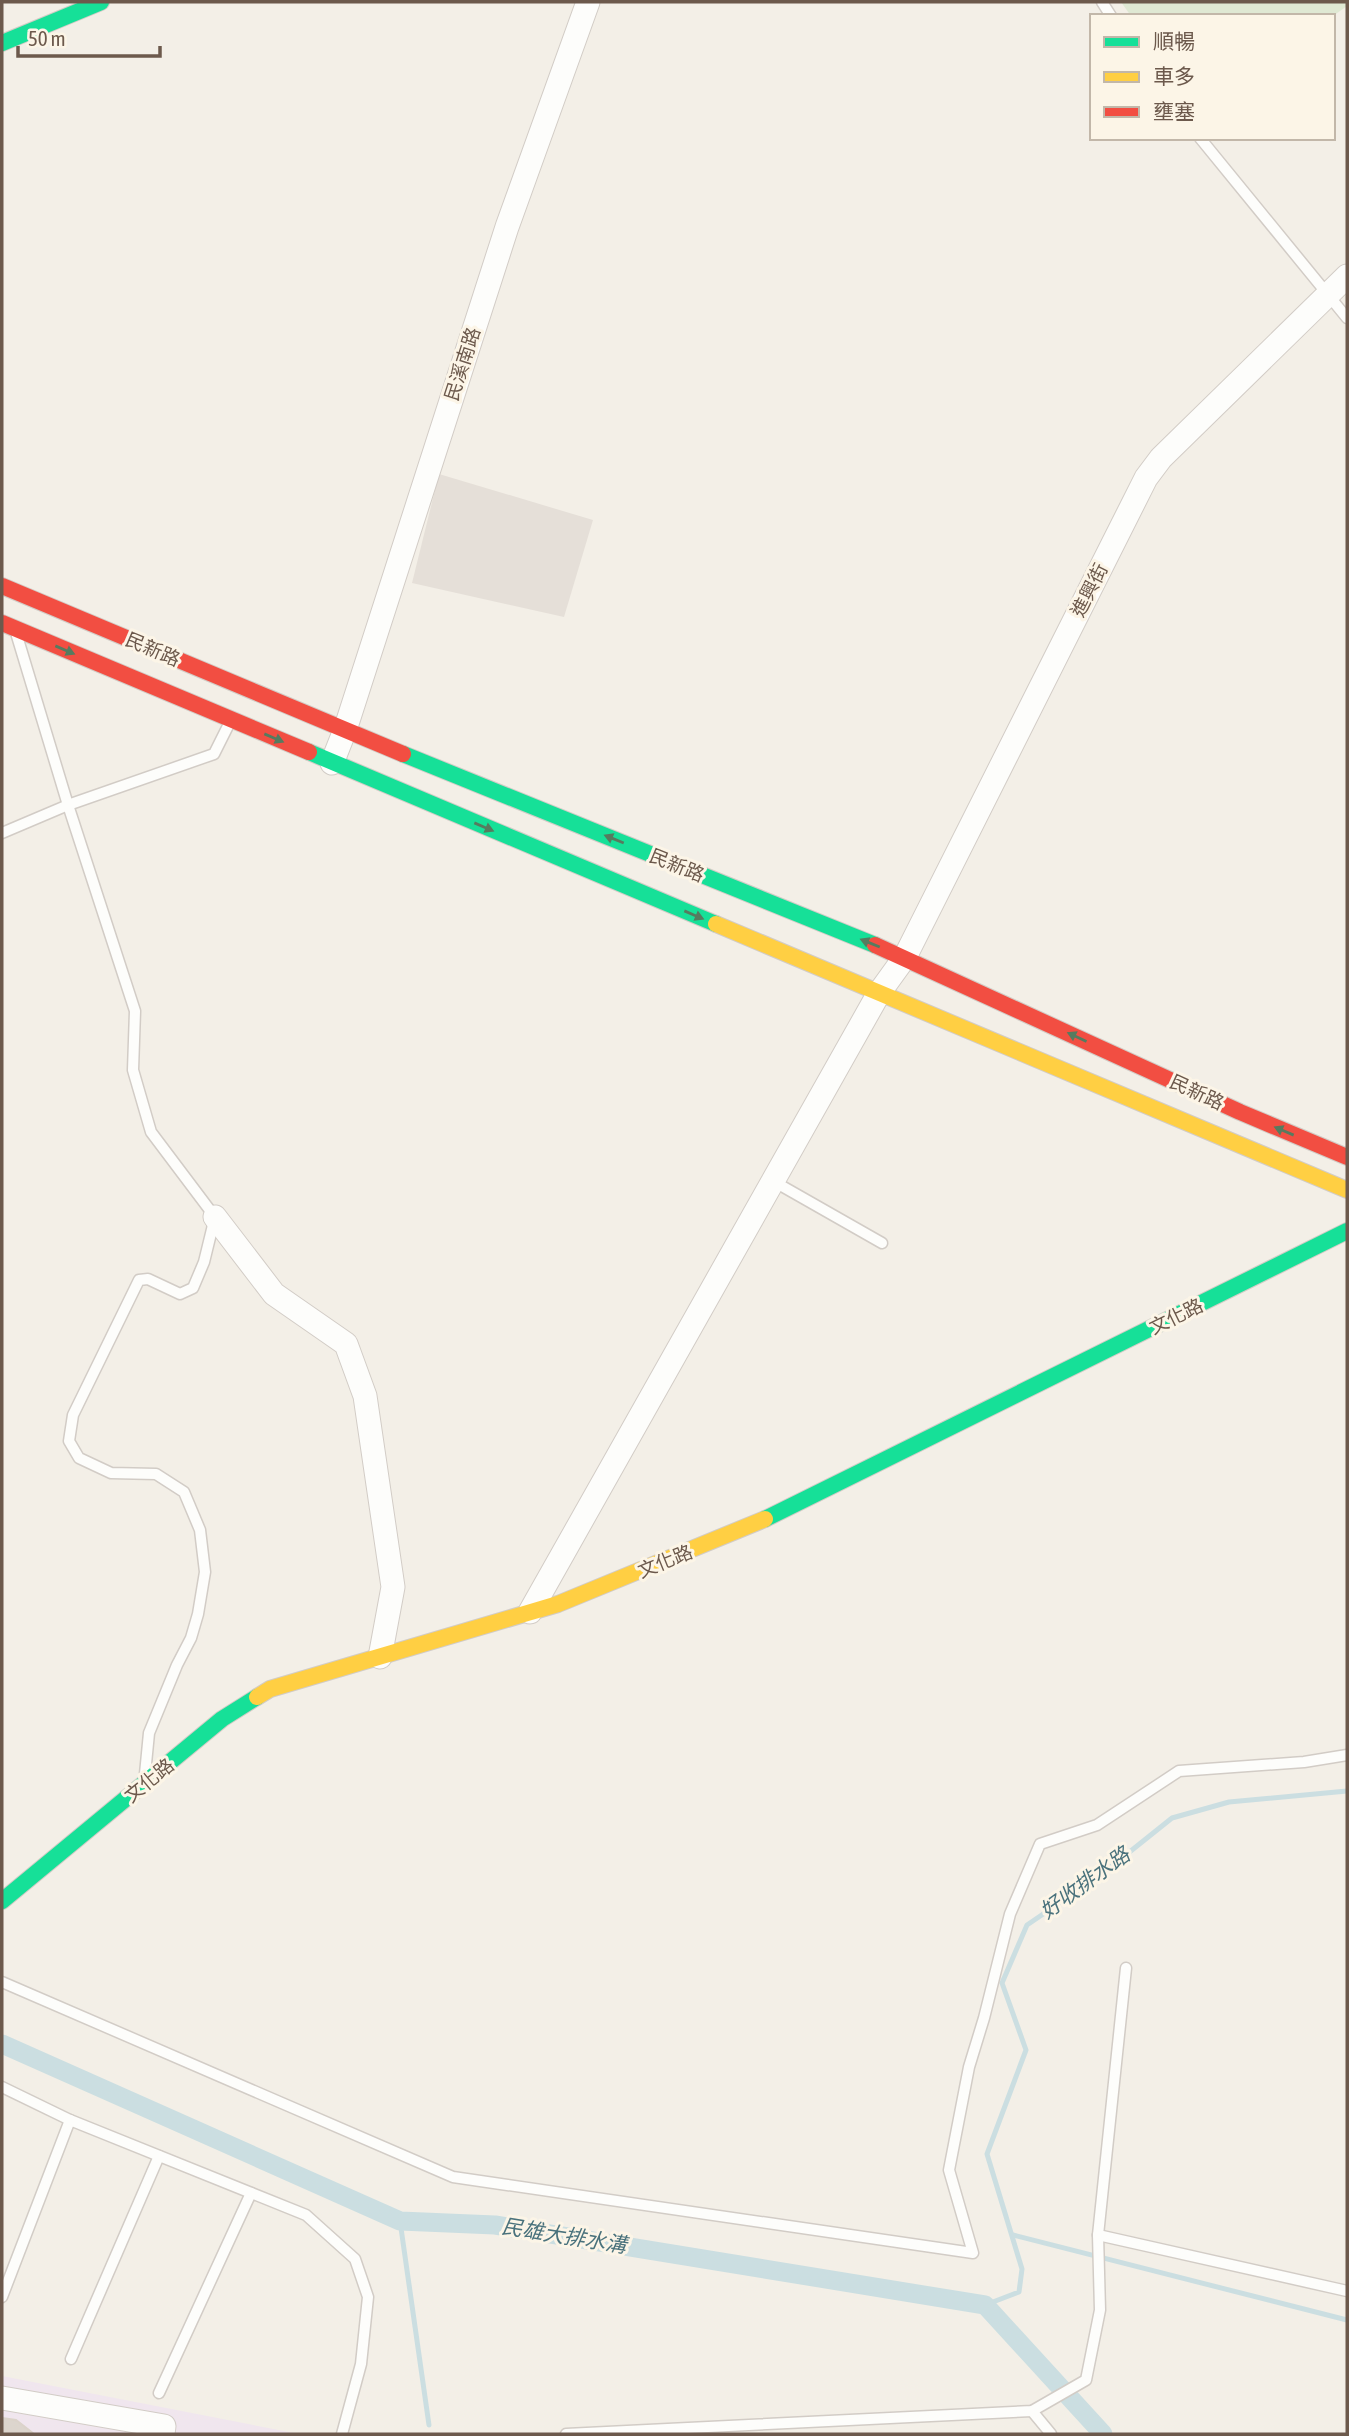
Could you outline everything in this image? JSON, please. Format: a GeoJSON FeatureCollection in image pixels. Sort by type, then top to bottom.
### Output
{"type":"FeatureCollection","features":[{"type":"Feature","properties":{"kind":"main road"},"geometry":{"type":"LineString","coordinates":[[2,43],[102,2]]}},
{"type":"Feature","properties":{"kind":"main road","name":"民新路"},"geometry":{"type":"LineString","coordinates":[[2,586],[345,730],[905,957],[1240,1112],[1347,1157]]}},
{"type":"Feature","properties":{"kind":"main road","name":"民新路"},"geometry":{"type":"LineString","coordinates":[[8,620],[332,763],[1347,1190]]}},
{"type":"Feature","properties":{"kind":"main road","name":"文化路"},"geometry":{"type":"LineString","coordinates":[[2,1901],[222,1719],[270,1689],[558,1604],[757,1523],[1347,1231]]}},
{"type":"Feature","properties":{"kind":"street","name":"民溪南路"},"geometry":{"type":"LineString","coordinates":[[332,763],[345,730],[507,227],[588,2]]}},
{"type":"Feature","properties":{"kind":"street","name":"進興街"},"geometry":{"type":"LineString","coordinates":[[530,1612],[879,993],[905,957],[1146,478],[1161,458],[1347,276]]}},
{"type":"Feature","properties":{"kind":"street"},"geometry":{"type":"LineString","coordinates":[[215,1217],[274,1294],[346,1344],[365,1396],[393,1587],[380,1657]]}},
{"type":"Feature","properties":{"kind":"street"},"geometry":{"type":"LineString","coordinates":[[2,2398],[164,2426],[163,2434]]}},
{"type":"Feature","properties":{"kind":"lane"},"geometry":{"type":"LineString","coordinates":[[1202,140],[1347,318]]}},
{"type":"Feature","properties":{"kind":"lane"},"geometry":{"type":"LineString","coordinates":[[8,620],[135,1011],[133,1070],[151,1132],[215,1217],[204,1262],[193,1288],[180,1294],[148,1279],[139,1280],[73,1415],[69,1441],[79,1458],[111,1473],[156,1474],[184,1492],[200,1530],[205,1572],[198,1614],[191,1638],[149,1732],[144,1783]]}},
{"type":"Feature","properties":{"kind":"lane"},"geometry":{"type":"LineString","coordinates":[[2,833],[68,805],[214,754],[231,719]]}},
{"type":"Feature","properties":{"kind":"lane"},"geometry":{"type":"LineString","coordinates":[[773,1181],[882,1243]]}},
{"type":"Feature","properties":{"kind":"lane"},"geometry":{"type":"LineString","coordinates":[[2,1982],[453,2177],[972,2253],[948,2170],[969,2067],[1010,1914],[1040,1844],[1097,1825],[1179,1770],[1304,1762],[1347,1755]]}},
{"type":"Feature","properties":{"kind":"lane"},"geometry":{"type":"LineString","coordinates":[[566,2434],[1031,2412],[1086,2380],[1100,2310],[1098,2235],[1126,1968]]}},
{"type":"Feature","properties":{"kind":"lane"},"geometry":{"type":"LineString","coordinates":[[2,2087],[70,2120],[306,2216],[355,2259],[368,2297],[361,2364],[342,2434]]}},
{"type":"Feature","properties":{"kind":"lane"},"geometry":{"type":"LineString","coordinates":[[2,2297],[70,2120]]}},
{"type":"Feature","properties":{"kind":"lane"},"geometry":{"type":"LineString","coordinates":[[71,2359],[159,2156]]}},
{"type":"Feature","properties":{"kind":"lane"},"geometry":{"type":"LineString","coordinates":[[159,2393],[251,2193]]}},
{"type":"Feature","properties":{"kind":"lane"},"geometry":{"type":"LineString","coordinates":[[1098,2235],[1347,2291]]}},
{"type":"Feature","properties":{"kind":"lane"},"geometry":{"type":"LineString","coordinates":[[1031,2412],[1051,2434]]}},
{"type":"Feature","properties":{"kind":"shaded area"},"geometry":{"type":"Polygon","coordinates":[[[439,474],[593,520],[564,617],[412,583],[439,474]]]}},
{"type":"Feature","properties":{"kind":"shaded area"},"geometry":{"type":"Polygon","coordinates":[[[2,2376],[299,2434],[2,2434],[2,2376]]]}},
{"type":"Feature","properties":{"kind":"green space"},"geometry":{"type":"Polygon","coordinates":[[[1121,2],[1347,2],[1347,6],[1335,15],[1130,14],[1121,2]]]}},
{"type":"Feature","properties":{"kind":"building"},"geometry":{"type":"Polygon","coordinates":[[[2,2418],[16,2420],[34,2434],[2,2434],[2,2418]]]}},
{"type":"Feature","properties":{"kind":"waterway","name":"好收排水路"},"geometry":{"type":"LineString","coordinates":[[985,2305],[1019,2292],[1022,2269],[987,2154],[1026,2050],[1002,1983],[1027,1925],[1102,1874],[1172,1818],[1229,1802],[1347,1791]]}},
{"type":"Feature","properties":{"kind":"waterway","name":"民雄大排水溝"},"geometry":{"type":"LineString","coordinates":[[2,2044],[400,2221],[495,2225],[985,2305],[1103,2434]]}},
{"type":"Feature","properties":{"kind":"waterway"},"geometry":{"type":"LineString","coordinates":[[400,2221],[429,2425]]}},
{"type":"Feature","properties":{"kind":"waterway"},"geometry":{"type":"LineString","coordinates":[[1013,2235],[1347,2320]]}},
{"type":"Feature","properties":{"kind":"traffic: fast"},"geometry":{"type":"LineString","coordinates":[[2,43],[101,2]]}},
{"type":"Feature","properties":{"kind":"traffic: fast"},"geometry":{"type":"LineString","coordinates":[[309,752],[716,924]]}},
{"type":"Feature","properties":{"kind":"traffic: fast"},"geometry":{"type":"LineString","coordinates":[[403,754],[875,945]]}},
{"type":"Feature","properties":{"kind":"traffic: fast"},"geometry":{"type":"LineString","coordinates":[[765,1519],[1347,1231]]}},
{"type":"Feature","properties":{"kind":"traffic: fast"},"geometry":{"type":"LineString","coordinates":[[2,1901],[222,1719],[257,1697]]}},
{"type":"Feature","properties":{"kind":"traffic: slow"},"geometry":{"type":"LineString","coordinates":[[716,924],[1347,1190]]}},
{"type":"Feature","properties":{"kind":"traffic: slow"},"geometry":{"type":"LineString","coordinates":[[257,1697],[270,1689],[558,1604],[765,1519]]}},
{"type":"Feature","properties":{"kind":"traffic: jam"},"geometry":{"type":"LineString","coordinates":[[2,586],[403,754]]}},
{"type":"Feature","properties":{"kind":"traffic: jam"},"geometry":{"type":"LineString","coordinates":[[2,623],[309,752]]}},
{"type":"Feature","properties":{"kind":"traffic: jam"},"geometry":{"type":"LineString","coordinates":[[875,945],[1240,1112],[1347,1157]]}}]}
